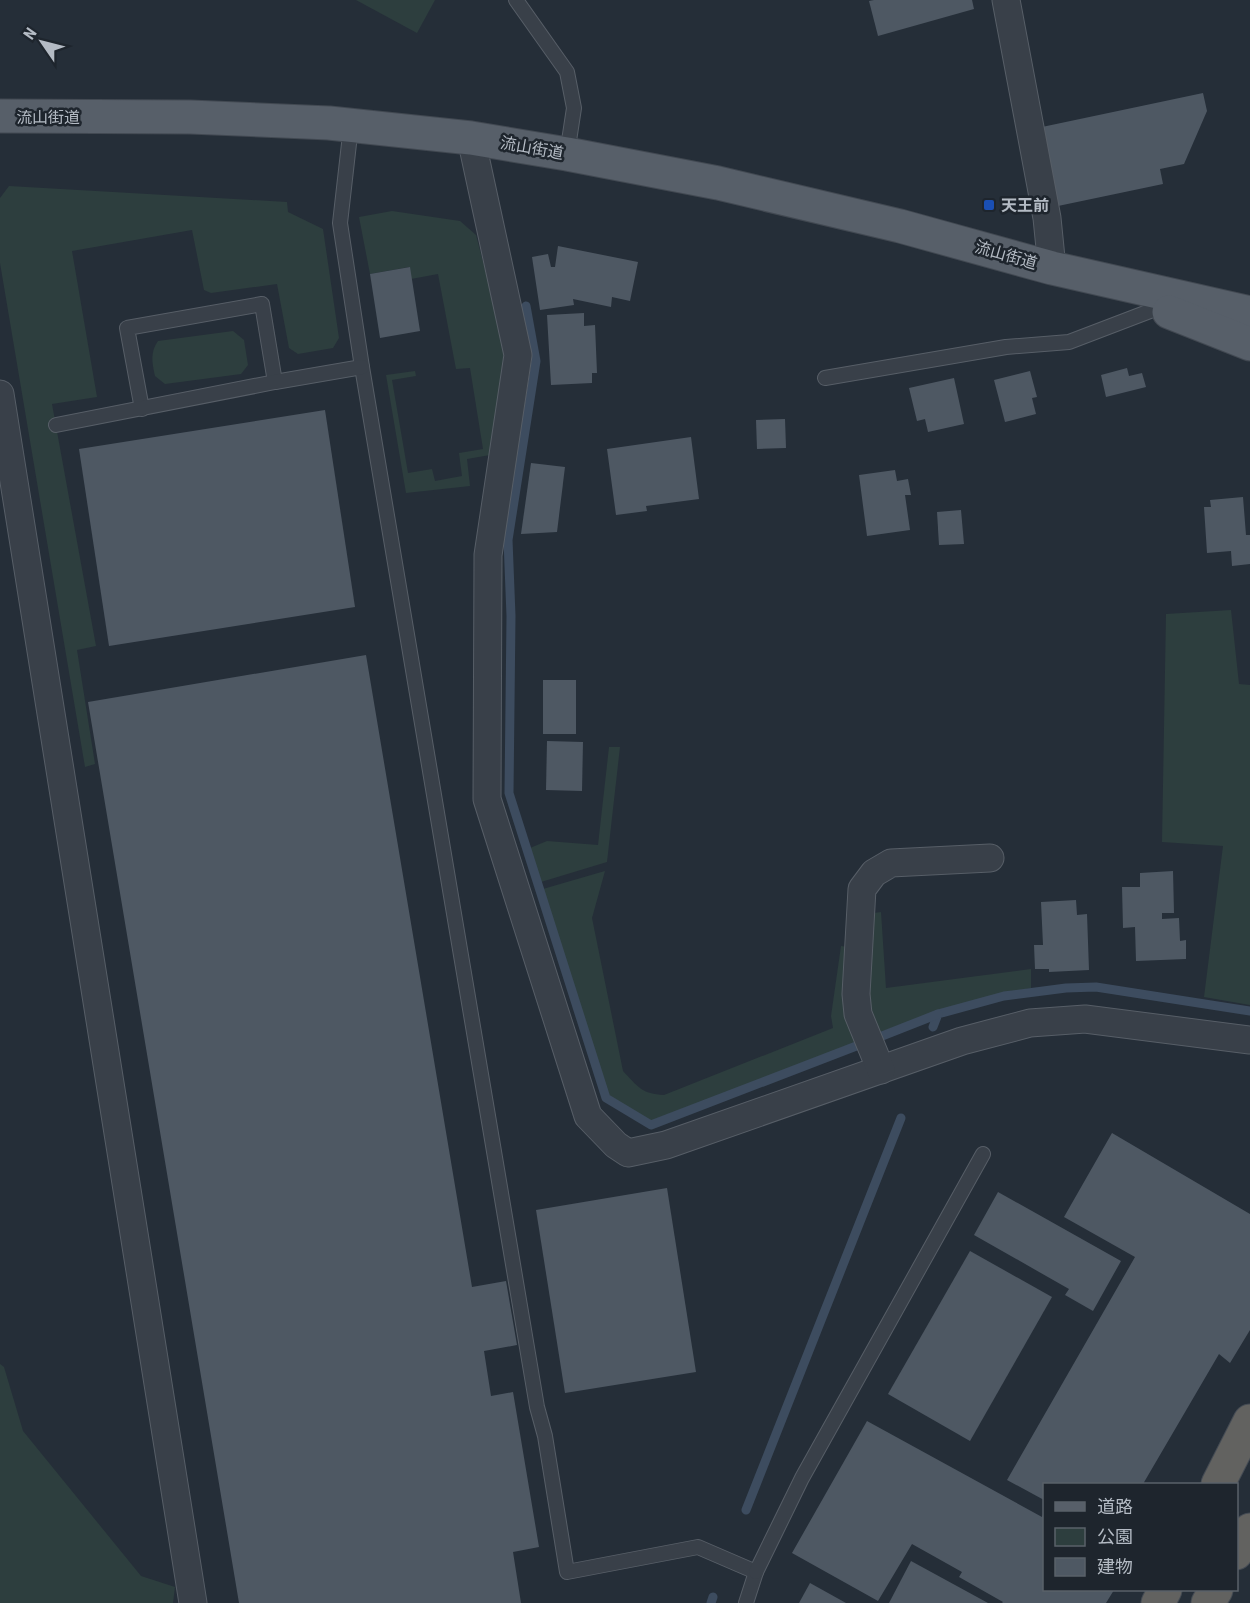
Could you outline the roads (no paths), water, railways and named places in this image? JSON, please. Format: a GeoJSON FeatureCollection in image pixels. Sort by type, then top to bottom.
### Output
{"type":"FeatureCollection","features":[{"type":"Feature","properties":{"kind":"highway"},"geometry":{"type":"LineString","coordinates":[[1219,1483],[1250,1421]]}},
{"type":"Feature","properties":{"kind":"highway"},"geometry":{"type":"LineString","coordinates":[[1238,1550],[1250,1530]]}},
{"type":"Feature","properties":{"kind":"main road","name":"流山街道"},"geometry":{"type":"LineString","coordinates":[[0,116],[190,117],[328,123],[471,138],[567,154],[752,191],[900,226],[1052,268],[1250,313]]}},
{"type":"Feature","properties":{"kind":"main road","name":"流山街道"},"geometry":{"type":"LineString","coordinates":[[1052,268],[1250,344]]}},
{"type":"Feature","properties":{"kind":"street"},"geometry":{"type":"LineString","coordinates":[[1006,0],[1047,218],[1052,268]]}},
{"type":"Feature","properties":{"kind":"street"},"geometry":{"type":"LineString","coordinates":[[471,138],[518,356],[488,555],[487,799],[588,1116],[615,1145],[628,1153],[666,1145],[962,1041],[1030,1023],[1085,1019],[1250,1040]]}},
{"type":"Feature","properties":{"kind":"street"},"geometry":{"type":"LineString","coordinates":[[0,394],[3,445],[193,1603]]}},
{"type":"Feature","properties":{"kind":"street"},"geometry":{"type":"LineString","coordinates":[[881,1070],[858,1014],[856,994],[862,889],[873,873],[891,863],[990,858]]}},
{"type":"Feature","properties":{"kind":"lane"},"geometry":{"type":"LineString","coordinates":[[516,0],[567,72],[574,108],[567,154]]}},
{"type":"Feature","properties":{"kind":"lane"},"geometry":{"type":"LineString","coordinates":[[351,126],[340,223],[362,367],[537,1407],[546,1436],[567,1572],[698,1547],[756,1572]]}},
{"type":"Feature","properties":{"kind":"lane"},"geometry":{"type":"LineString","coordinates":[[142,409],[127,328],[262,304],[275,382]]}},
{"type":"Feature","properties":{"kind":"lane"},"geometry":{"type":"LineString","coordinates":[[825,378],[1006,347],[1069,342],[1158,308]]}},
{"type":"Feature","properties":{"kind":"lane"},"geometry":{"type":"LineString","coordinates":[[56,425],[362,367]]}},
{"type":"Feature","properties":{"kind":"lane"},"geometry":{"type":"LineString","coordinates":[[746,1603],[756,1572],[802,1478],[983,1154]]}},
{"type":"Feature","properties":{"kind":"waterway"},"geometry":{"type":"LineString","coordinates":[[526,306],[536,361],[508,540],[511,616],[509,793],[606,1098],[651,1125],[859,1045]]}},
{"type":"Feature","properties":{"kind":"waterway"},"geometry":{"type":"LineString","coordinates":[[933,1027],[938,1014],[1004,996],[1066,988],[1096,987],[1250,1011]]}},
{"type":"Feature","properties":{"kind":"waterway"},"geometry":{"type":"LineString","coordinates":[[877,1038],[938,1014]]}},
{"type":"Feature","properties":{"kind":"waterway"},"geometry":{"type":"LineString","coordinates":[[746,1510],[901,1118]]}},
{"type":"Feature","properties":{"kind":"waterway"},"geometry":{"type":"LineString","coordinates":[[711,1603],[713,1597]]}},
{"type":"Feature","properties":{"kind":"place","name":"天王前"},"geometry":{"type":"Point","coordinates":[989,205]}}]}
